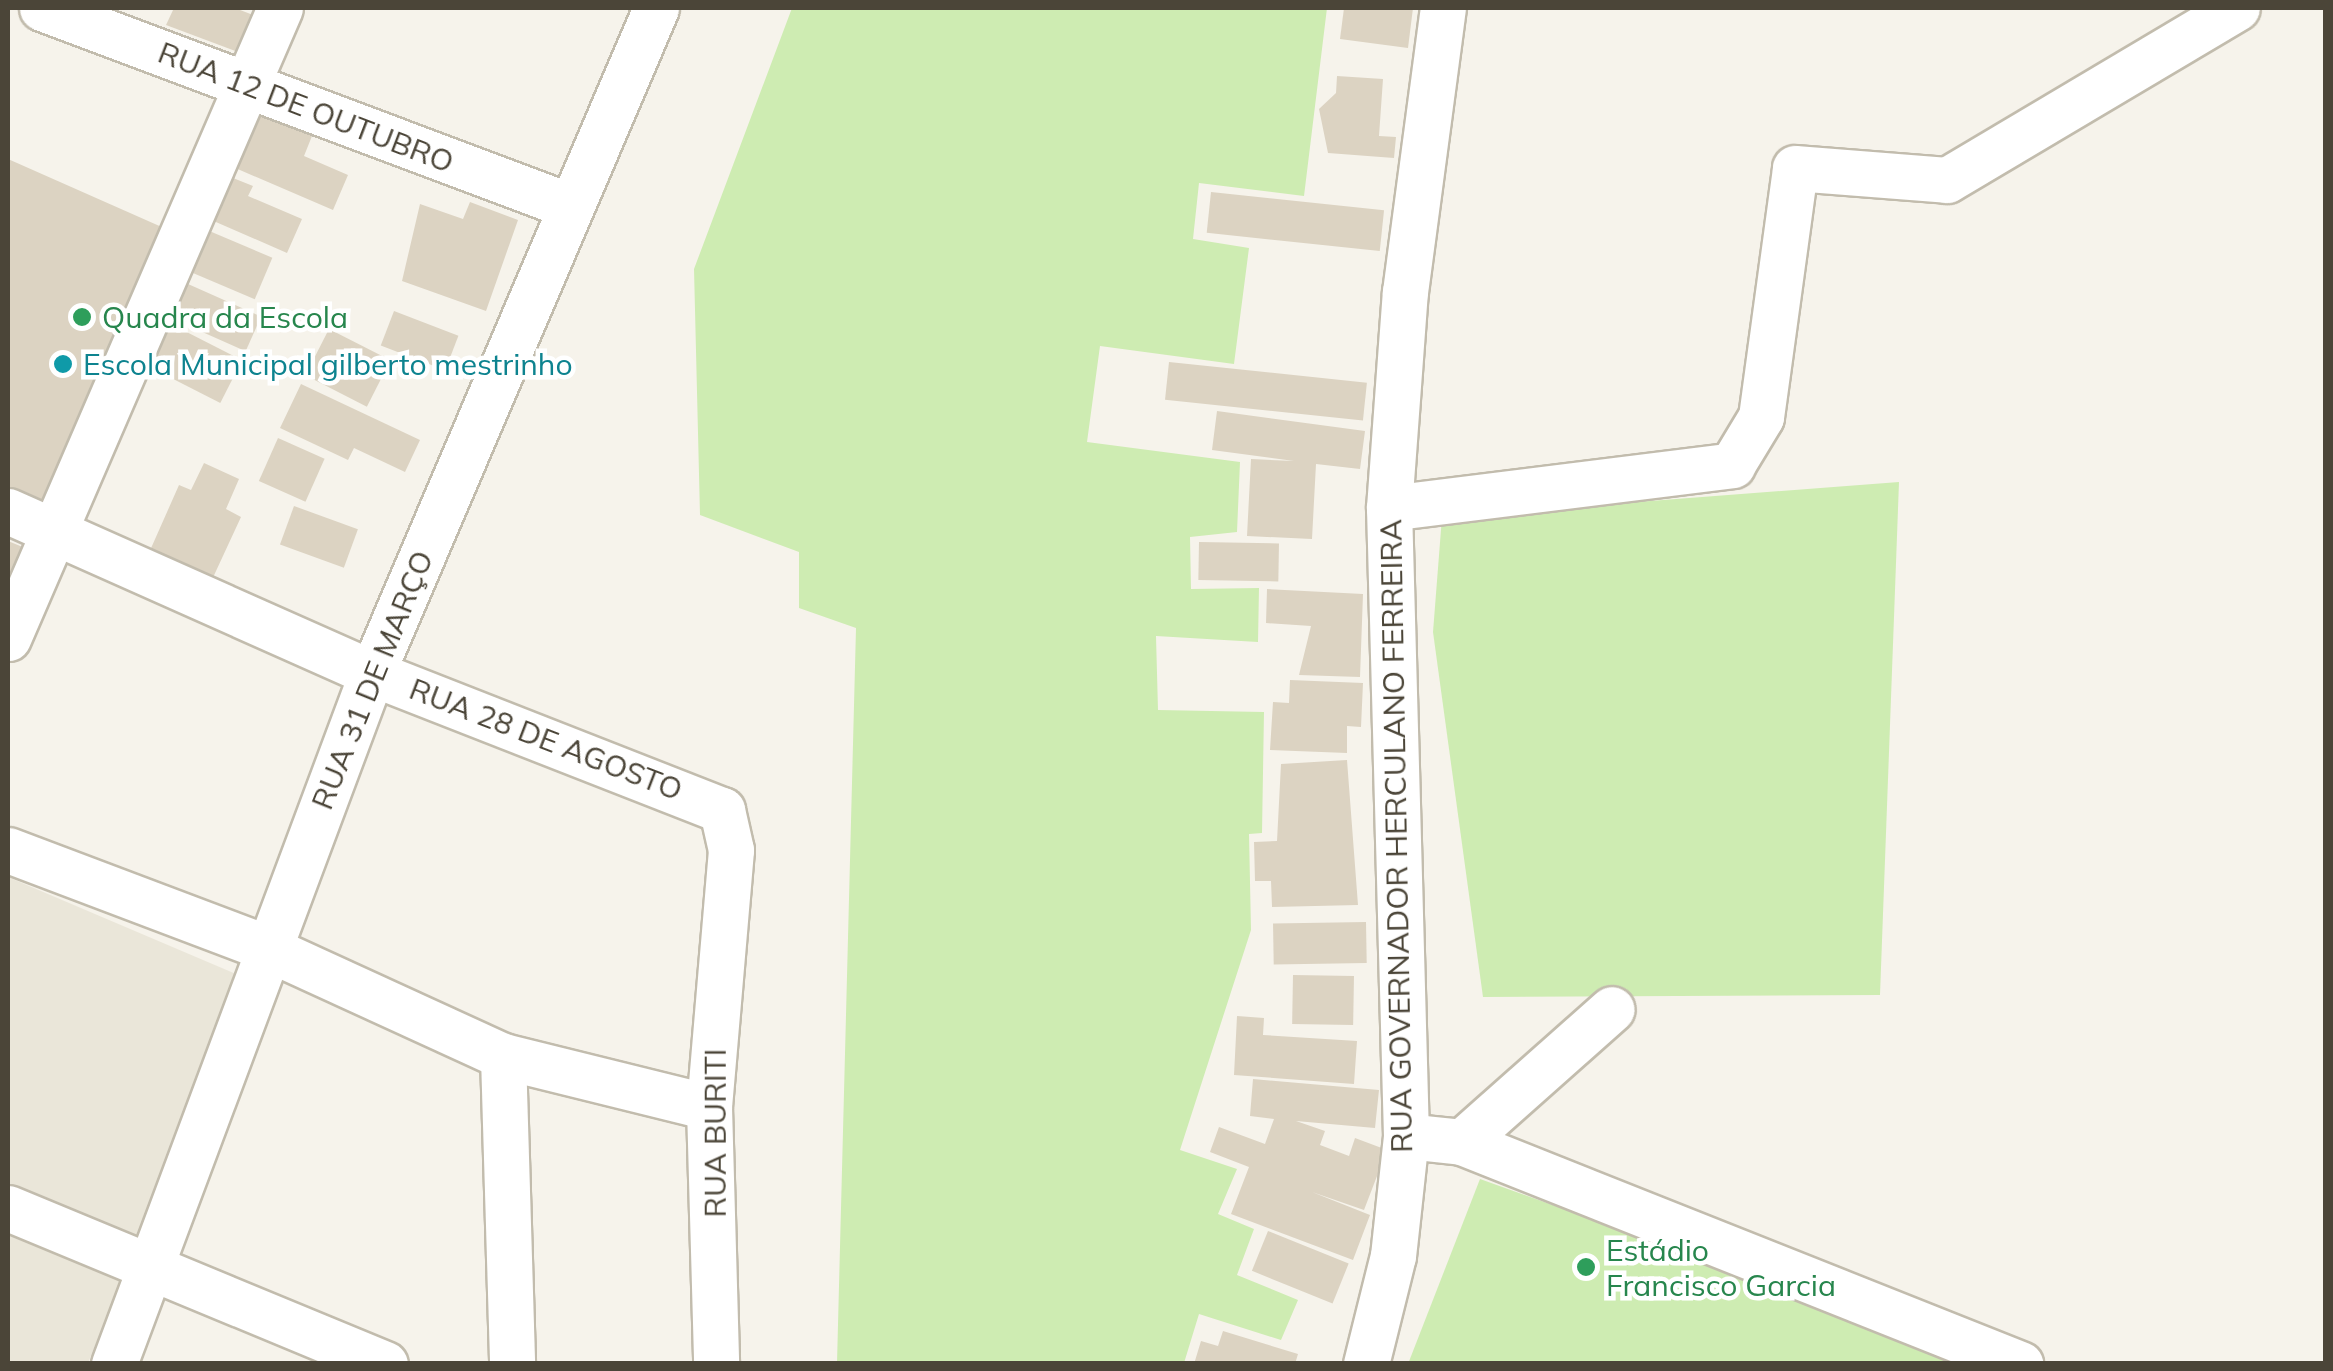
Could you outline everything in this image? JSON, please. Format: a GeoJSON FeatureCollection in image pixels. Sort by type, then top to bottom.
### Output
{"type":"FeatureCollection","features":[{"type":"Feature","properties":{"kind":"street","name":"RUA 12 DE OUTUBRO"},"geometry":{"type":"LineString","coordinates":[[42,8],[570,206]]}},
{"type":"Feature","properties":{"kind":"street"},"geometry":{"type":"LineString","coordinates":[[8,638],[280,8]]}},
{"type":"Feature","properties":{"kind":"street","name":"RUA 31 DE MARÇO"},"geometry":{"type":"LineString","coordinates":[[114,1364],[148,1260],[372,673],[656,8]]}},
{"type":"Feature","properties":{"kind":"street","name":"RUA GOVERNADOR HERCULANO FERREIRA"},"geometry":{"type":"LineString","coordinates":[[1366,1364],[1393,1256],[1406,1136],[1389,508],[1405,292],[1443,8]]}},
{"type":"Feature","properties":{"kind":"street"},"geometry":{"type":"LineString","coordinates":[[1389,508],[1732,466],[1761,416],[1796,168],[1948,180],[2237,8]]}},
{"type":"Feature","properties":{"kind":"street","name":"RUA 28 DE AGOSTO"},"geometry":{"type":"LineString","coordinates":[[8,511],[372,673],[707,800],[729,826],[724,903]]}},
{"type":"Feature","properties":{"kind":"street"},"geometry":{"type":"LineString","coordinates":[[8,850],[266,948],[503,1056],[708,1106]]}},
{"type":"Feature","properties":{"kind":"street","name":"RUA BURITI"},"geometry":{"type":"LineString","coordinates":[[716,1364],[708,1106],[724,903]]}},
{"type":"Feature","properties":{"kind":"street"},"geometry":{"type":"LineString","coordinates":[[1462,1142],[1612,1010]]}},
{"type":"Feature","properties":{"kind":"street"},"geometry":{"type":"LineString","coordinates":[[503,1056],[512,1364]]}},
{"type":"Feature","properties":{"kind":"street"},"geometry":{"type":"LineString","coordinates":[[1406,1136],[1462,1142],[2020,1364]]}},
{"type":"Feature","properties":{"kind":"street"},"geometry":{"type":"LineString","coordinates":[[8,1208],[148,1260],[385,1364]]}},
{"type":"Feature","properties":{"kind":"shaded area"},"geometry":{"type":"Polygon","coordinates":[[[8,877],[243,977],[137,1244],[8,1195],[8,877]]]}},
{"type":"Feature","properties":{"kind":"shaded area"},"geometry":{"type":"Polygon","coordinates":[[[8,1228],[125,1273],[88,1363],[8,1363],[8,1228]]]}},
{"type":"Feature","properties":{"kind":"green space"},"geometry":{"type":"Polygon","coordinates":[[[792,8],[1327,8],[1304,196],[1199,183],[1193,239],[1249,248],[1234,364],[1100,346],[1087,442],[1240,462],[1237,532],[1190,537],[1191,589],[1259,588],[1258,642],[1156,636],[1158,710],[1264,712],[1262,833],[1249,834],[1251,930],[1180,1150],[1237,1169],[1218,1214],[1254,1229],[1237,1275],[1298,1300],[1281,1340],[1199,1314],[1184,1363],[837,1363],[856,628],[799,608],[799,552],[700,515],[694,269],[792,8]]]}},
{"type":"Feature","properties":{"kind":"green space"},"geometry":{"type":"Polygon","coordinates":[[[1899,482],[1880,995],[1483,997],[1433,632],[1442,517],[1899,482]]]}},
{"type":"Feature","properties":{"kind":"green space","name":"Estádio Francisco Garcia"},"geometry":{"type":"Polygon","coordinates":[[[1480,1179],[1973,1355],[1970,1364],[1408,1364],[1480,1179]]]}},
{"type":"Feature","properties":{"kind":"building"},"geometry":{"type":"Polygon","coordinates":[[[174,8],[235,8],[253,15],[238,52],[166,25],[174,8]]]}},
{"type":"Feature","properties":{"kind":"building"},"geometry":{"type":"Polygon","coordinates":[[[1344,8],[1413,8],[1408,48],[1340,39],[1344,8]]]}},
{"type":"Feature","properties":{"kind":"building"},"geometry":{"type":"Polygon","coordinates":[[[1337,76],[1383,79],[1379,136],[1396,137],[1394,158],[1328,153],[1319,109],[1336,93],[1337,76]]]}},
{"type":"Feature","properties":{"kind":"building"},"geometry":{"type":"Polygon","coordinates":[[[256,112],[312,136],[304,156],[348,175],[333,210],[233,167],[256,112]]]}},
{"type":"Feature","properties":{"kind":"building","name":"Escola Municipal gilberto mestrinho"},"geometry":{"type":"Polygon","coordinates":[[[8,159],[173,232],[54,515],[8,496],[8,159]]]}},
{"type":"Feature","properties":{"kind":"building"},"geometry":{"type":"Polygon","coordinates":[[[228,176],[253,186],[248,196],[302,219],[287,253],[209,219],[228,176]]]}},
{"type":"Feature","properties":{"kind":"building"},"geometry":{"type":"Polygon","coordinates":[[[1211,192],[1384,210],[1380,251],[1207,233],[1211,192]]]}},
{"type":"Feature","properties":{"kind":"building"},"geometry":{"type":"Polygon","coordinates":[[[470,202],[518,220],[486,311],[402,281],[420,204],[463,219],[470,202]]]}},
{"type":"Feature","properties":{"kind":"building"},"geometry":{"type":"Polygon","coordinates":[[[207,230],[272,258],[255,299],[189,271],[207,230]]]}},
{"type":"Feature","properties":{"kind":"building"},"geometry":{"type":"Polygon","coordinates":[[[188,284],[261,317],[246,351],[173,319],[188,284]]]}},
{"type":"Feature","properties":{"kind":"building"},"geometry":{"type":"Polygon","coordinates":[[[394,311],[458,336],[445,370],[381,346],[394,311]]]}},
{"type":"Feature","properties":{"kind":"building"},"geometry":{"type":"Polygon","coordinates":[[[169,323],[242,360],[220,403],[147,366],[169,323]]]}},
{"type":"Feature","properties":{"kind":"building"},"geometry":{"type":"Polygon","coordinates":[[[329,329],[390,360],[367,407],[305,375],[329,329]]]}},
{"type":"Feature","properties":{"kind":"building"},"geometry":{"type":"Polygon","coordinates":[[[1169,362],[1367,383],[1363,421],[1165,400],[1169,362]]]}},
{"type":"Feature","properties":{"kind":"building"},"geometry":{"type":"Polygon","coordinates":[[[301,384],[420,440],[405,472],[354,448],[348,460],[280,428],[301,384]]]}},
{"type":"Feature","properties":{"kind":"building"},"geometry":{"type":"Polygon","coordinates":[[[1217,411],[1365,431],[1360,469],[1316,464],[1312,539],[1247,536],[1251,459],[1294,461],[1212,450],[1217,411]]]}},
{"type":"Feature","properties":{"kind":"building"},"geometry":{"type":"Polygon","coordinates":[[[278,438],[325,459],[305,502],[259,481],[278,438]]]}},
{"type":"Feature","properties":{"kind":"building"},"geometry":{"type":"Polygon","coordinates":[[[204,463],[239,479],[226,509],[241,517],[210,584],[148,555],[179,485],[191,490],[204,463]]]}},
{"type":"Feature","properties":{"kind":"building"},"geometry":{"type":"Polygon","coordinates":[[[294,506],[358,529],[344,568],[280,545],[294,506]]]}},
{"type":"Feature","properties":{"kind":"building"},"geometry":{"type":"Polygon","coordinates":[[[8,541],[30,550],[8,605],[8,541]]]}},
{"type":"Feature","properties":{"kind":"building"},"geometry":{"type":"Polygon","coordinates":[[[1199,542],[1279,543],[1278,581],[1198,580],[1199,542]]]}},
{"type":"Feature","properties":{"kind":"building"},"geometry":{"type":"Polygon","coordinates":[[[1267,589],[1363,594],[1360,677],[1299,675],[1311,626],[1266,623],[1267,589]]]}},
{"type":"Feature","properties":{"kind":"building"},"geometry":{"type":"Polygon","coordinates":[[[1290,680],[1363,683],[1361,727],[1347,726],[1347,753],[1270,750],[1273,702],[1289,703],[1290,680]]]}},
{"type":"Feature","properties":{"kind":"building"},"geometry":{"type":"Polygon","coordinates":[[[1347,760],[1358,905],[1272,907],[1271,881],[1255,881],[1254,842],[1277,841],[1281,764],[1347,760]]]}},
{"type":"Feature","properties":{"kind":"building"},"geometry":{"type":"Polygon","coordinates":[[[1366,922],[1367,963],[1274,965],[1273,924],[1366,922]]]}},
{"type":"Feature","properties":{"kind":"building"},"geometry":{"type":"Polygon","coordinates":[[[1293,975],[1354,976],[1353,1025],[1292,1024],[1293,975]]]}},
{"type":"Feature","properties":{"kind":"building"},"geometry":{"type":"Polygon","coordinates":[[[1237,1016],[1264,1018],[1263,1035],[1357,1041],[1354,1084],[1234,1075],[1237,1016]]]}},
{"type":"Feature","properties":{"kind":"building"},"geometry":{"type":"Polygon","coordinates":[[[1253,1079],[1379,1090],[1375,1128],[1296,1121],[1325,1131],[1320,1145],[1349,1156],[1355,1138],[1387,1150],[1364,1210],[1312,1192],[1370,1215],[1353,1260],[1231,1214],[1249,1167],[1210,1152],[1219,1127],[1265,1144],[1274,1119],[1250,1116],[1253,1079]]]}},
{"type":"Feature","properties":{"kind":"building"},"geometry":{"type":"Polygon","coordinates":[[[1268,1231],[1349,1264],[1333,1303],[1252,1271],[1268,1231]]]}},
{"type":"Feature","properties":{"kind":"building"},"geometry":{"type":"Polygon","coordinates":[[[1223,1331],[1298,1354],[1295,1364],[1194,1364],[1201,1341],[1218,1346],[1223,1331]]]}},
{"type":"Feature","properties":{"kind":"place","name":"Quadra da Escola"},"geometry":{"type":"Point","coordinates":[82,317]}},
{"type":"Feature","properties":{"kind":"place","name":"Escola Municipal gilberto mestrinho"},"geometry":{"type":"Point","coordinates":[63,364]}},
{"type":"Feature","properties":{"kind":"place","name":"Estádio Francisco Garcia"},"geometry":{"type":"Point","coordinates":[1586,1267]}}]}
